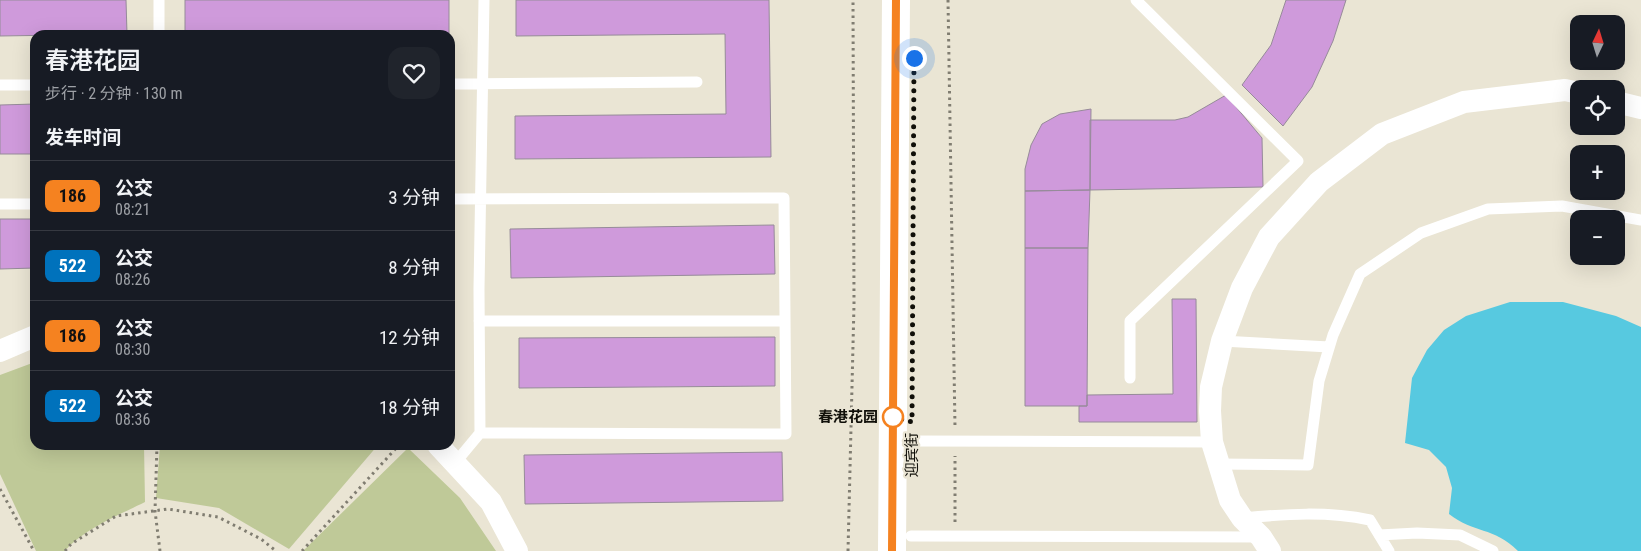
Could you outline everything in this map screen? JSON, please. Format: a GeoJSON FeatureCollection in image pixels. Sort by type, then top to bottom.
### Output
{"type":"FeatureCollection","features":[{"type":"Feature","properties":{"kind":"main road","name":"迎宾街"},"geometry":{"type":"LineString","coordinates":[[896,0],[905,546]]}},
{"type":"Feature","properties":{"kind":"main road","name":"迎宾街"},"geometry":{"type":"LineString","coordinates":[[905,546],[912,441],[914,0]]}},
{"type":"Feature","properties":{"kind":"street"},"geometry":{"type":"LineString","coordinates":[[1266,544],[1242,518],[1230,500],[1212,442],[1211,387],[1222,341],[1242,288],[1269,237],[1319,182],[1382,134],[1464,102],[1565,90],[1570,91]]}},
{"type":"Feature","properties":{"kind":"street"},"geometry":{"type":"LineString","coordinates":[[1625,104],[1641,108]]}},
{"type":"Feature","properties":{"kind":"street"},"geometry":{"type":"LineString","coordinates":[[0,351],[30,338]]}},
{"type":"Feature","properties":{"kind":"street"},"geometry":{"type":"LineString","coordinates":[[443,450],[491,502],[517,551]]}},
{"type":"Feature","properties":{"kind":"lane"},"geometry":{"type":"LineString","coordinates":[[159,0],[159,30]]}},
{"type":"Feature","properties":{"kind":"lane"},"geometry":{"type":"LineString","coordinates":[[455,463],[480,433],[480,199],[484,0]]}},
{"type":"Feature","properties":{"kind":"lane"},"geometry":{"type":"LineString","coordinates":[[1130,378],[1130,321],[1298,161],[1136,0]]}},
{"type":"Feature","properties":{"kind":"lane"},"geometry":{"type":"LineString","coordinates":[[455,84],[696,82]]}},
{"type":"Feature","properties":{"kind":"lane"},"geometry":{"type":"LineString","coordinates":[[0,85],[30,85]]}},
{"type":"Feature","properties":{"kind":"lane"},"geometry":{"type":"LineString","coordinates":[[455,200],[784,198],[786,434],[480,433]]}},
{"type":"Feature","properties":{"kind":"lane"},"geometry":{"type":"LineString","coordinates":[[0,204],[30,204]]}},
{"type":"Feature","properties":{"kind":"lane"},"geometry":{"type":"LineString","coordinates":[[1218,464],[1308,465],[1319,381],[1329,347],[1360,274],[1421,233],[1488,209],[1562,206],[1641,220]]}},
{"type":"Feature","properties":{"kind":"lane"},"geometry":{"type":"LineString","coordinates":[[479,321],[785,321]]}},
{"type":"Feature","properties":{"kind":"lane"},"geometry":{"type":"LineString","coordinates":[[1222,341],[1329,347]]}},
{"type":"Feature","properties":{"kind":"lane"},"geometry":{"type":"LineString","coordinates":[[912,441],[1212,442]]}},
{"type":"Feature","properties":{"kind":"lane"},"geometry":{"type":"LineString","coordinates":[[1242,518],[1294,513],[1343,515],[1370,520],[1389,551]]}},
{"type":"Feature","properties":{"kind":"lane"},"geometry":{"type":"LineString","coordinates":[[1379,535],[1417,533],[1460,535],[1492,551]]}},
{"type":"Feature","properties":{"kind":"lane"},"geometry":{"type":"LineString","coordinates":[[905,546],[955,537],[1199,539],[1266,544]]}},
{"type":"Feature","properties":{"kind":"lane"},"geometry":{"type":"LineString","coordinates":[[1198,551],[1199,539]]}},
{"type":"Feature","properties":{"kind":"path"},"geometry":{"type":"LineString","coordinates":[[848,551],[854,304],[853,0]]}},
{"type":"Feature","properties":{"kind":"path"},"geometry":{"type":"LineString","coordinates":[[948,0],[955,537]]}},
{"type":"Feature","properties":{"kind":"path"},"geometry":{"type":"LineString","coordinates":[[157,450],[155,511],[160,551]]}},
{"type":"Feature","properties":{"kind":"path"},"geometry":{"type":"LineString","coordinates":[[302,551],[394,450]]}},
{"type":"Feature","properties":{"kind":"path"},"geometry":{"type":"LineString","coordinates":[[0,489],[34,551]]}},
{"type":"Feature","properties":{"kind":"path"},"geometry":{"type":"LineString","coordinates":[[65,551],[71,544],[116,516],[168,509],[218,517],[261,539],[276,551]]}},
{"type":"Feature","properties":{"kind":"green space"},"geometry":{"type":"Polygon","coordinates":[[[30,364],[30,450],[144,450],[145,502],[91,529],[72,543],[65,551],[36,551],[0,474],[0,375],[30,364]]]}},
{"type":"Feature","properties":{"kind":"green space"},"geometry":{"type":"Polygon","coordinates":[[[160,450],[374,450],[289,549],[219,508],[156,498],[160,450]]]}},
{"type":"Feature","properties":{"kind":"green space"},"geometry":{"type":"Polygon","coordinates":[[[406,450],[410,450],[460,498],[496,551],[303,551],[406,450]]]}},
{"type":"Feature","properties":{"kind":"water"},"geometry":{"type":"Polygon","coordinates":[[[1510,302],[1563,302],[1616,316],[1641,327],[1641,551],[1518,551],[1500,538],[1458,520],[1449,514],[1452,488],[1446,467],[1429,450],[1405,443],[1412,378],[1427,350],[1444,330],[1466,316],[1510,302]]]}},
{"type":"Feature","properties":{"kind":"building"},"geometry":{"type":"Polygon","coordinates":[[[0,0],[126,0],[127,30],[30,30],[30,36],[0,36],[0,0]]]}},
{"type":"Feature","properties":{"kind":"building"},"geometry":{"type":"Polygon","coordinates":[[[185,0],[449,0],[449,30],[185,30],[185,0]]]}},
{"type":"Feature","properties":{"kind":"building"},"geometry":{"type":"Polygon","coordinates":[[[516,0],[769,0],[771,157],[515,159],[515,116],[726,114],[725,34],[516,36],[516,0]]]}},
{"type":"Feature","properties":{"kind":"building"},"geometry":{"type":"Polygon","coordinates":[[[1286,0],[1346,0],[1333,41],[1312,87],[1283,126],[1242,85],[1271,45],[1286,0]]]}},
{"type":"Feature","properties":{"kind":"building"},"geometry":{"type":"Polygon","coordinates":[[[1226,95],[1262,138],[1263,187],[1090,190],[1090,120],[1175,120],[1188,117],[1226,95]]]}},
{"type":"Feature","properties":{"kind":"building"},"geometry":{"type":"Polygon","coordinates":[[[30,104],[30,154],[0,154],[0,105],[30,104]]]}},
{"type":"Feature","properties":{"kind":"building"},"geometry":{"type":"Polygon","coordinates":[[[1091,109],[1090,190],[1025,191],[1025,169],[1031,145],[1042,124],[1060,114],[1091,109]]]}},
{"type":"Feature","properties":{"kind":"building"},"geometry":{"type":"Polygon","coordinates":[[[1090,190],[1088,248],[1025,248],[1025,191],[1090,190]]]}},
{"type":"Feature","properties":{"kind":"building"},"geometry":{"type":"Polygon","coordinates":[[[0,219],[30,219],[30,268],[0,269],[0,219]]]}},
{"type":"Feature","properties":{"kind":"building"},"geometry":{"type":"Polygon","coordinates":[[[774,225],[775,274],[511,278],[510,229],[774,225]]]}},
{"type":"Feature","properties":{"kind":"building"},"geometry":{"type":"Polygon","coordinates":[[[1025,248],[1088,248],[1087,406],[1025,406],[1025,248]]]}},
{"type":"Feature","properties":{"kind":"building"},"geometry":{"type":"Polygon","coordinates":[[[1172,299],[1196,299],[1197,422],[1079,422],[1079,406],[1087,406],[1087,395],[1173,394],[1172,299]]]}},
{"type":"Feature","properties":{"kind":"building"},"geometry":{"type":"Polygon","coordinates":[[[775,337],[775,386],[519,388],[519,338],[775,337]]]}},
{"type":"Feature","properties":{"kind":"building"},"geometry":{"type":"Polygon","coordinates":[[[782,452],[783,501],[525,504],[524,455],[782,452]]]}},
{"type":"Feature","properties":{"kind":"bus line","name":"186"},"geometry":{"type":"LineString","coordinates":[[892,551],[896,0]]}},
{"type":"Feature","properties":{"kind":"place","name":"春港花园"},"geometry":{"type":"Point","coordinates":[893,417]}},
{"type":"Feature","properties":{"kind":"route"},"geometry":{"type":"LineString","coordinates":[[893,417],[912,422],[914,58]]}}]}
